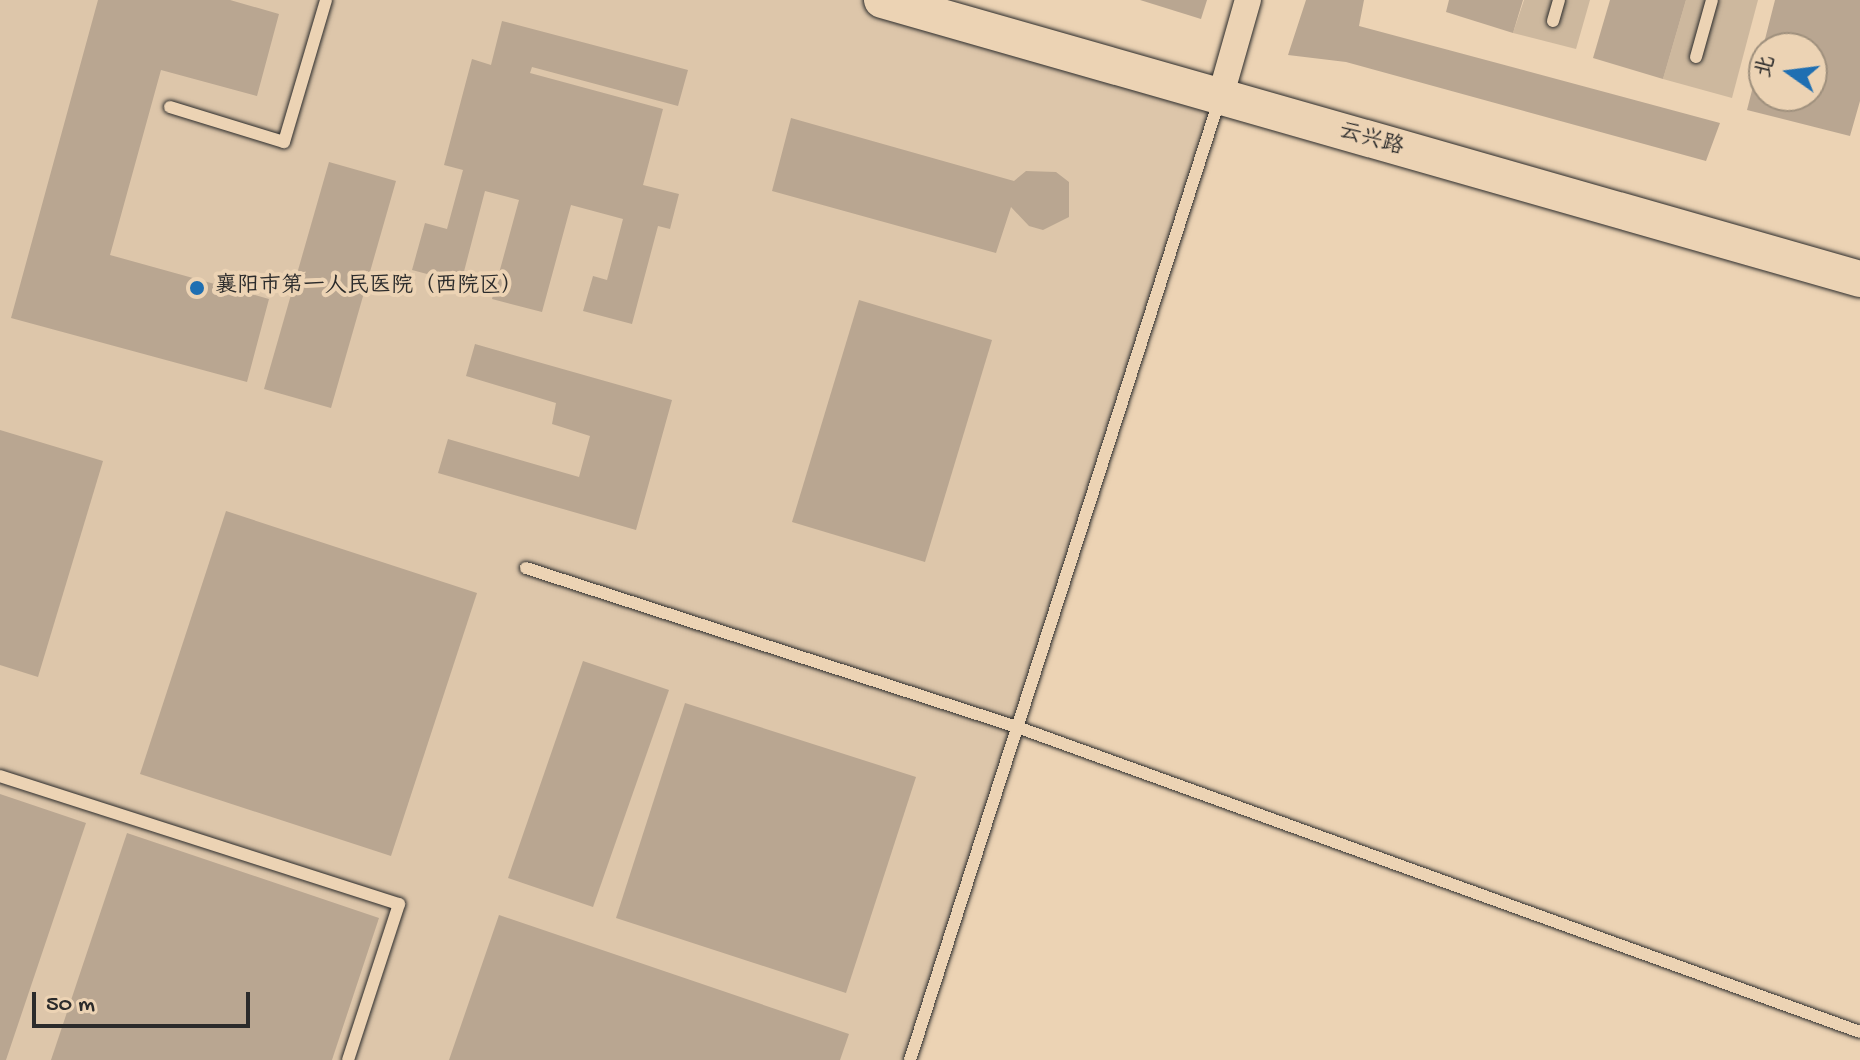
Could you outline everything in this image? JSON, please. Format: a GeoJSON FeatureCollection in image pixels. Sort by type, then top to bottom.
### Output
{"type":"FeatureCollection","features":[{"type":"Feature","properties":{"kind":"main road","name":"云兴路"},"geometry":{"type":"LineString","coordinates":[[882,0],[1860,279]]}},
{"type":"Feature","properties":{"kind":"street"},"geometry":{"type":"LineString","coordinates":[[1220,98],[1248,0]]}},
{"type":"Feature","properties":{"kind":"lane"},"geometry":{"type":"LineString","coordinates":[[170,107],[284,142],[326,0]]}},
{"type":"Feature","properties":{"kind":"lane"},"geometry":{"type":"LineString","coordinates":[[1553,21],[1559,0]]}},
{"type":"Feature","properties":{"kind":"lane"},"geometry":{"type":"LineString","coordinates":[[1696,57],[1712,0]]}},
{"type":"Feature","properties":{"kind":"lane"},"geometry":{"type":"LineString","coordinates":[[910,1060],[1220,98]]}},
{"type":"Feature","properties":{"kind":"lane"},"geometry":{"type":"LineString","coordinates":[[526,568],[1017,727],[1860,1032]]}},
{"type":"Feature","properties":{"kind":"lane"},"geometry":{"type":"LineString","coordinates":[[0,776],[399,904],[348,1060]]}},
{"type":"Feature","properties":{"kind":"shaded area"},"geometry":{"type":"Polygon","coordinates":[[[0,0],[882,0],[1220,98],[910,1060],[0,1060],[0,0]]]}},
{"type":"Feature","properties":{"kind":"shaded area"},"geometry":{"type":"Polygon","coordinates":[[[1524,0],[1590,0],[1576,49],[1513,33],[1524,0]]]}},
{"type":"Feature","properties":{"kind":"shaded area"},"geometry":{"type":"Polygon","coordinates":[[[1686,0],[1758,0],[1732,98],[1663,79],[1686,0]]]}},
{"type":"Feature","properties":{"kind":"building"},"geometry":{"type":"Polygon","coordinates":[[[98,0],[230,0],[279,14],[257,96],[161,70],[110,255],[269,299],[247,382],[11,318],[98,0]]]}},
{"type":"Feature","properties":{"kind":"building"},"geometry":{"type":"Polygon","coordinates":[[[1140,0],[1207,0],[1201,19],[1140,0]]]}},
{"type":"Feature","properties":{"kind":"building"},"geometry":{"type":"Polygon","coordinates":[[[1306,0],[1364,0],[1359,26],[1720,123],[1706,161],[1346,62],[1288,55],[1306,0]]]}},
{"type":"Feature","properties":{"kind":"building"},"geometry":{"type":"Polygon","coordinates":[[[1449,0],[1523,0],[1513,33],[1446,12],[1449,0]]]}},
{"type":"Feature","properties":{"kind":"building"},"geometry":{"type":"Polygon","coordinates":[[[1610,0],[1686,0],[1663,79],[1593,58],[1610,0]]]}},
{"type":"Feature","properties":{"kind":"building"},"geometry":{"type":"Polygon","coordinates":[[[1775,0],[1860,0],[1860,101],[1850,136],[1755,112],[1828,112],[1828,32],[1767,32],[1775,0]]]}},
{"type":"Feature","properties":{"kind":"building"},"geometry":{"type":"Polygon","coordinates":[[[502,21],[688,70],[678,106],[532,67],[530,73],[663,109],[643,185],[679,194],[670,229],[658,226],[632,324],[583,311],[593,276],[607,280],[623,219],[571,205],[542,312],[492,299],[519,200],[485,191],[461,283],[412,270],[425,223],[447,229],[463,170],[444,165],[472,59],[491,65],[502,21]]]}},
{"type":"Feature","properties":{"kind":"building"},"geometry":{"type":"Polygon","coordinates":[[[791,118],[1014,181],[1026,171],[1056,172],[1069,182],[1069,217],[1043,230],[1029,226],[1011,207],[996,253],[772,191],[791,118]]]}},
{"type":"Feature","properties":{"kind":"building"},"geometry":{"type":"Polygon","coordinates":[[[329,162],[396,181],[331,408],[264,389],[329,162]]]}},
{"type":"Feature","properties":{"kind":"building"},"geometry":{"type":"Polygon","coordinates":[[[859,300],[992,340],[925,562],[792,522],[859,300]]]}},
{"type":"Feature","properties":{"kind":"building"},"geometry":{"type":"Polygon","coordinates":[[[475,344],[672,400],[636,530],[438,473],[448,439],[579,477],[590,436],[552,424],[556,403],[466,376],[475,344]]]}},
{"type":"Feature","properties":{"kind":"building"},"geometry":{"type":"Polygon","coordinates":[[[0,430],[103,461],[38,677],[0,665],[0,430]]]}},
{"type":"Feature","properties":{"kind":"building"},"geometry":{"type":"Polygon","coordinates":[[[226,511],[477,593],[391,856],[140,774],[226,511]]]}},
{"type":"Feature","properties":{"kind":"building"},"geometry":{"type":"Polygon","coordinates":[[[583,661],[669,690],[593,907],[508,878],[583,661]]]}},
{"type":"Feature","properties":{"kind":"building"},"geometry":{"type":"Polygon","coordinates":[[[685,703],[916,777],[846,993],[616,918],[685,703]]]}},
{"type":"Feature","properties":{"kind":"building"},"geometry":{"type":"Polygon","coordinates":[[[0,794],[86,823],[6,1060],[0,1060],[0,794]]]}},
{"type":"Feature","properties":{"kind":"building"},"geometry":{"type":"Polygon","coordinates":[[[127,833],[379,918],[332,1060],[51,1060],[127,833]]]}},
{"type":"Feature","properties":{"kind":"building"},"geometry":{"type":"Polygon","coordinates":[[[499,915],[849,1034],[840,1060],[449,1060],[499,915]]]}},
{"type":"Feature","properties":{"kind":"place","name":"襄阳市第一人民医院（西院区）"},"geometry":{"type":"Point","coordinates":[197,288]}}]}
